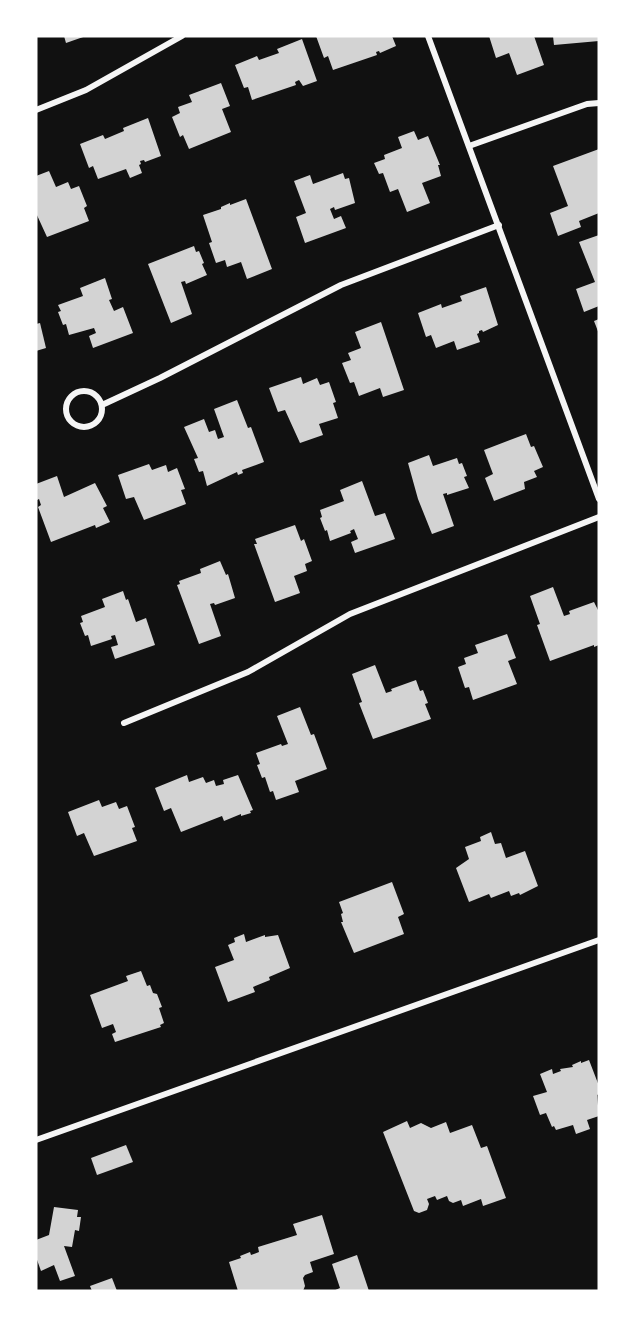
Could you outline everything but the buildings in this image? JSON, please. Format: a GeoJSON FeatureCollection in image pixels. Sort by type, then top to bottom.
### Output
{"type":"FeatureCollection","features":[{"type":"Feature","properties":{"kind":"street"},"geometry":{"type":"LineString","coordinates":[[36,110],[86,90],[182,36]]}},
{"type":"Feature","properties":{"kind":"street"},"geometry":{"type":"LineString","coordinates":[[428,36],[599,499]]}},
{"type":"Feature","properties":{"kind":"street"},"geometry":{"type":"LineString","coordinates":[[469,146],[587,104],[599,103]]}},
{"type":"Feature","properties":{"kind":"street"},"geometry":{"type":"LineString","coordinates":[[102,405],[160,378],[341,285],[499,225]]}},
{"type":"Feature","properties":{"kind":"street"},"geometry":{"type":"LineString","coordinates":[[80,392],[94,393],[102,405],[100,419],[89,427],[75,426],[66,414],[68,400],[80,392]]}},
{"type":"Feature","properties":{"kind":"street"},"geometry":{"type":"LineString","coordinates":[[124,723],[248,672],[350,614],[599,517]]}},
{"type":"Feature","properties":{"kind":"street"},"geometry":{"type":"LineString","coordinates":[[36,1140],[599,940]]}}]}
